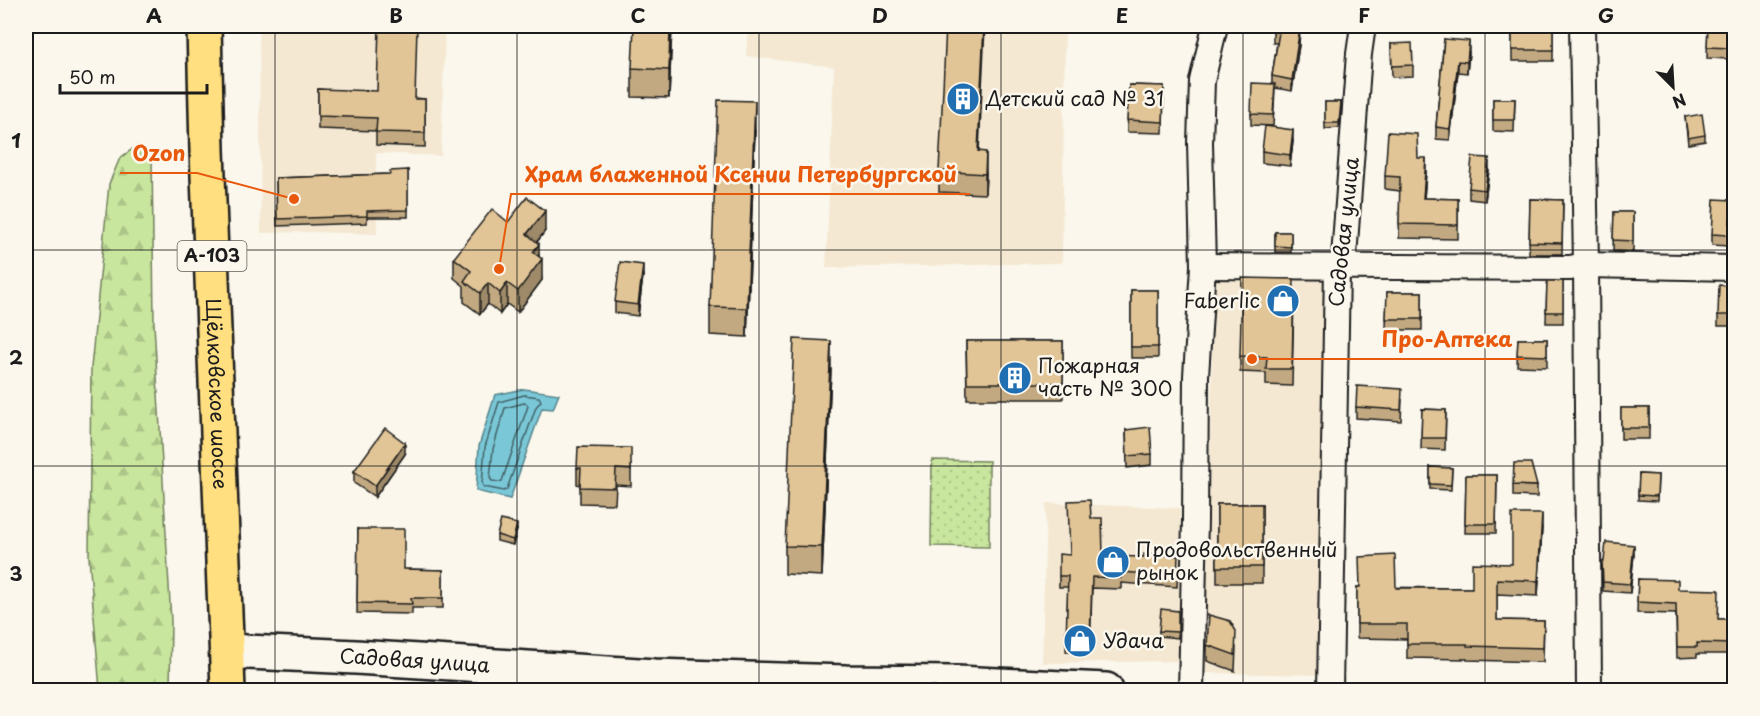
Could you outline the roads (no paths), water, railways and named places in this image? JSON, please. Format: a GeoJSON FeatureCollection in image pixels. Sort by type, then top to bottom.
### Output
{"type":"FeatureCollection","features":[{"type":"Feature","properties":{"kind":"main road","name":"Щёлковское шоссе"},"geometry":{"type":"LineString","coordinates":[[204,26],[228,690]]}},
{"type":"Feature","properties":{"kind":"street"},"geometry":{"type":"LineString","coordinates":[[1191,690],[1196,376],[1203,266],[1200,143],[1202,81],[1215,26]]}},
{"type":"Feature","properties":{"kind":"street","name":"Садовая улица"},"geometry":{"type":"LineString","coordinates":[[1330,690],[1337,267],[1344,257],[1363,26]]}},
{"type":"Feature","properties":{"kind":"street"},"geometry":{"type":"LineString","coordinates":[[1582,26],[1589,690]]}},
{"type":"Feature","properties":{"kind":"street"},"geometry":{"type":"LineString","coordinates":[[1203,266],[1570,268],[1586,265],[1734,268]]}},
{"type":"Feature","properties":{"kind":"street","name":"Садовая улица"},"geometry":{"type":"LineString","coordinates":[[227,651],[655,676],[957,683],[1106,690]]}},
{"type":"Feature","properties":{"kind":"water"},"geometry":{"type":"Polygon","coordinates":[[[524,389],[559,394],[553,409],[542,408],[510,499],[476,491],[479,446],[495,395],[524,389]]]}},
{"type":"Feature","properties":{"kind":"place","name":"Детский сад № 31"},"geometry":{"type":"Point","coordinates":[963,99]}},
{"type":"Feature","properties":{"kind":"place","name":"Ozon"},"geometry":{"type":"Point","coordinates":[294,199]}},
{"type":"Feature","properties":{"kind":"place","name":"Храм блаженной Ксении Петербургской"},"geometry":{"type":"Point","coordinates":[499,269]}},
{"type":"Feature","properties":{"kind":"place","name":"Faberlic"},"geometry":{"type":"Point","coordinates":[1283,301]}},
{"type":"Feature","properties":{"kind":"place","name":"Про-Аптека"},"geometry":{"type":"Point","coordinates":[1252,359]}},
{"type":"Feature","properties":{"kind":"place","name":"Пожарная часть № 300"},"geometry":{"type":"Point","coordinates":[1015,378]}},
{"type":"Feature","properties":{"kind":"place","name":"Продовольственный рынок"},"geometry":{"type":"Point","coordinates":[1113,562]}},
{"type":"Feature","properties":{"kind":"place","name":"Удача"},"geometry":{"type":"Point","coordinates":[1080,641]}}]}
